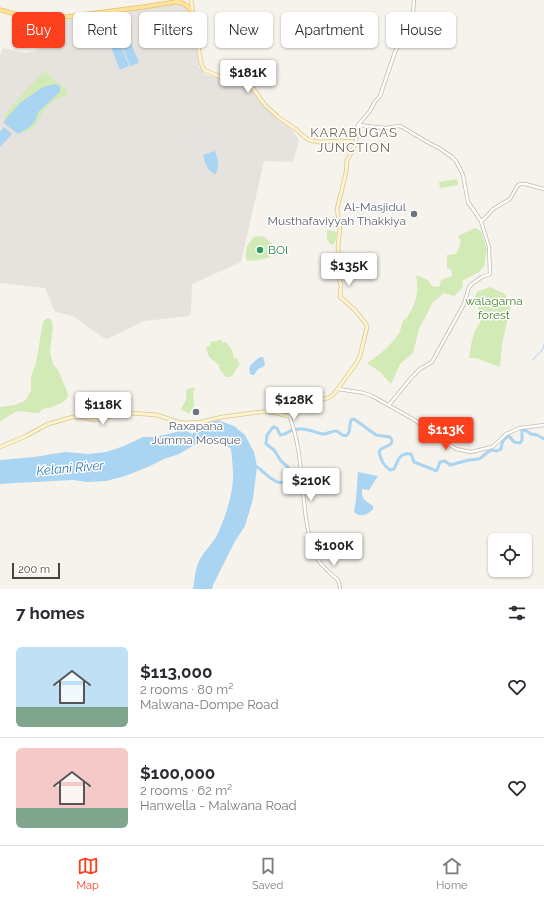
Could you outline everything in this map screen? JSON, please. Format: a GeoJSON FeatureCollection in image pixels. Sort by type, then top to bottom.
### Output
{"type":"FeatureCollection","features":[{"type":"Feature","properties":{"kind":"main road"},"geometry":{"type":"LineString","coordinates":[[191,0],[193,12]]}},
{"type":"Feature","properties":{"kind":"main road"},"geometry":{"type":"LineString","coordinates":[[0,10],[31,18],[44,19],[178,1],[188,6],[193,12]]}},
{"type":"Feature","properties":{"kind":"main road"},"geometry":{"type":"LineString","coordinates":[[0,447],[26,436],[48,424],[74,417],[84,417],[94,420],[130,413],[157,416],[185,423],[201,422],[222,417],[260,412],[272,412],[289,415],[316,398],[325,399],[334,394],[360,356],[367,327],[365,322],[355,310],[340,297],[341,286],[339,279],[338,247],[340,227],[337,209],[346,173],[347,160],[356,142],[319,142],[309,140],[278,117],[265,105],[250,84],[244,81],[224,78],[204,70],[201,64],[199,48]]}},
{"type":"Feature","properties":{"kind":"street"},"geometry":{"type":"LineString","coordinates":[[356,142],[358,125],[380,96],[398,45],[410,27],[414,11],[414,0]]}},
{"type":"Feature","properties":{"kind":"street"},"geometry":{"type":"LineString","coordinates":[[358,125],[385,128],[402,127],[452,157],[456,161],[462,175],[468,202],[481,220],[489,247],[490,274],[482,277],[469,287],[464,304],[432,362],[416,374],[389,406]]}},
{"type":"Feature","properties":{"kind":"street"},"geometry":{"type":"LineString","coordinates":[[481,220],[493,209],[510,199],[518,185],[525,184],[544,189]]}},
{"type":"Feature","properties":{"kind":"street"},"geometry":{"type":"LineString","coordinates":[[338,389],[364,393],[372,396],[413,418],[456,448],[471,452],[492,447],[506,434],[520,428],[544,425]]}},
{"type":"Feature","properties":{"kind":"street"},"geometry":{"type":"LineString","coordinates":[[289,415],[300,456],[305,514],[312,550],[319,562],[338,580],[340,589]]}},
{"type":"Feature","properties":{"kind":"shaded area"},"geometry":{"type":"Polygon","coordinates":[[[177,3],[187,8],[190,12],[139,12],[139,48],[196,48],[199,67],[206,75],[246,84],[260,102],[275,117],[292,130],[299,140],[293,162],[264,161],[241,262],[192,284],[191,314],[189,316],[144,321],[107,339],[73,316],[56,312],[45,288],[0,283],[0,56],[3,48],[26,53],[39,48],[65,48],[65,22],[68,19],[73,18],[73,48],[131,48],[131,12],[116,12],[177,3]]]}},
{"type":"Feature","properties":{"kind":"shaded area"},"geometry":{"type":"Polygon","coordinates":[[[194,128],[212,138],[203,141],[203,143],[194,145],[190,137],[196,135],[194,128]]]}},
{"type":"Feature","properties":{"kind":"green space"},"geometry":{"type":"Polygon","coordinates":[[[46,72],[65,89],[68,95],[49,105],[43,111],[34,127],[18,134],[31,126],[36,120],[38,112],[60,92],[5,120],[4,122],[4,117],[10,108],[42,73],[46,72]]]}},
{"type":"Feature","properties":{"kind":"green space"},"geometry":{"type":"Polygon","coordinates":[[[457,179],[458,185],[440,188],[439,182],[457,179]]]}},
{"type":"Feature","properties":{"kind":"green space"},"geometry":{"type":"Polygon","coordinates":[[[475,228],[481,231],[487,250],[484,266],[479,272],[462,281],[463,287],[454,296],[444,293],[433,302],[419,329],[413,353],[400,364],[391,384],[380,372],[367,363],[384,350],[399,333],[403,321],[409,315],[416,300],[416,275],[428,280],[432,286],[439,287],[441,280],[452,276],[451,269],[447,268],[447,255],[456,254],[461,242],[458,236],[475,228]]]}},
{"type":"Feature","properties":{"kind":"green space"},"geometry":{"type":"Polygon","coordinates":[[[327,230],[337,232],[335,243],[331,245],[327,239],[327,230]]]}},
{"type":"Feature","properties":{"kind":"green space","name":"BOI"},"geometry":{"type":"Polygon","coordinates":[[[263,236],[275,246],[270,257],[247,261],[246,250],[248,245],[254,237],[263,236]]]}},
{"type":"Feature","properties":{"kind":"green space","name":"walagama forest"},"geometry":{"type":"Polygon","coordinates":[[[490,287],[505,294],[511,305],[502,344],[500,367],[476,358],[469,358],[471,344],[480,323],[478,303],[474,299],[477,292],[490,287]]]}},
{"type":"Feature","properties":{"kind":"green space"},"geometry":{"type":"Polygon","coordinates":[[[47,318],[51,319],[53,326],[50,352],[53,364],[58,370],[68,396],[66,400],[61,403],[43,409],[39,413],[17,411],[0,422],[0,407],[15,405],[26,400],[31,390],[31,377],[36,363],[43,322],[47,318]]]}},
{"type":"Feature","properties":{"kind":"green space"},"geometry":{"type":"Polygon","coordinates":[[[221,340],[223,343],[226,342],[232,350],[234,359],[237,358],[240,365],[230,377],[226,377],[219,368],[219,365],[209,357],[206,347],[210,346],[210,342],[221,340]]]}},
{"type":"Feature","properties":{"kind":"green space"},"geometry":{"type":"Polygon","coordinates":[[[193,387],[195,389],[193,392],[194,406],[189,414],[181,409],[186,400],[186,390],[193,387]]]}},
{"type":"Feature","properties":{"kind":"water"},"geometry":{"type":"Polygon","coordinates":[[[131,43],[139,63],[130,66],[123,48],[131,48],[131,43]]]}},
{"type":"Feature","properties":{"kind":"water"},"geometry":{"type":"Polygon","coordinates":[[[111,48],[122,48],[129,66],[120,70],[111,48]]]}},
{"type":"Feature","properties":{"kind":"water"},"geometry":{"type":"Polygon","coordinates":[[[55,84],[60,86],[60,92],[38,112],[36,120],[31,126],[18,134],[5,124],[5,120],[21,102],[43,87],[55,84]]]}},
{"type":"Feature","properties":{"kind":"water"},"geometry":{"type":"Polygon","coordinates":[[[4,127],[12,134],[0,147],[0,132],[4,127]]]}},
{"type":"Feature","properties":{"kind":"water"},"geometry":{"type":"Polygon","coordinates":[[[215,151],[218,162],[216,174],[208,169],[203,155],[215,151]]]}},
{"type":"Feature","properties":{"kind":"water"},"geometry":{"type":"Polygon","coordinates":[[[260,357],[263,357],[265,364],[263,367],[258,369],[254,375],[251,375],[249,369],[250,367],[260,357]]]}},
{"type":"Feature","properties":{"kind":"water","name":"Kelani River"},"geometry":{"type":"Polygon","coordinates":[[[218,420],[234,426],[245,435],[254,452],[257,466],[253,499],[245,526],[235,541],[212,589],[193,589],[198,563],[218,533],[226,513],[232,491],[233,473],[231,449],[222,442],[213,440],[198,443],[179,454],[148,467],[125,476],[106,481],[88,482],[73,480],[0,484],[0,460],[65,452],[88,454],[106,452],[124,446],[143,437],[154,437],[185,430],[192,434],[195,432],[194,427],[201,426],[206,422],[218,420]]]}},
{"type":"Feature","properties":{"kind":"water"},"geometry":{"type":"Polygon","coordinates":[[[358,472],[378,476],[369,490],[362,489],[363,498],[373,506],[371,511],[364,515],[359,515],[354,512],[358,472]]]}},
{"type":"Feature","properties":{"kind":"water"},"geometry":{"type":"Polygon","coordinates":[[[313,475],[319,476],[317,488],[315,489],[309,487],[313,475]]]}},
{"type":"Feature","properties":{"kind":"waterway"},"geometry":{"type":"LineString","coordinates":[[533,360],[544,345]]}},
{"type":"Feature","properties":{"kind":"waterway"},"geometry":{"type":"LineString","coordinates":[[254,466],[259,468],[276,482],[284,482],[291,475],[288,467],[281,461],[274,450],[266,444],[267,435],[273,427],[277,428],[280,435],[293,430],[302,429],[323,434],[336,431],[345,436],[349,432],[351,420],[354,419],[376,435],[390,437],[392,440],[391,444],[381,449],[379,452],[383,462],[390,470],[394,469],[401,456],[404,454],[411,454],[414,462],[436,471],[440,462],[445,461],[450,465],[479,459],[492,450],[497,451],[501,449],[503,441],[509,436],[514,442],[520,443],[522,440],[522,431],[525,430],[544,439]]}},
{"type":"Feature","properties":{"kind":"place","name":"Al-Masjidul Musthafaviyyah Thakkiya"},"geometry":{"type":"Point","coordinates":[414,214]}},
{"type":"Feature","properties":{"kind":"place","name":"BOI"},"geometry":{"type":"Point","coordinates":[260,250]}},
{"type":"Feature","properties":{"kind":"place","name":"Raxapana Jumma Mosque"},"geometry":{"type":"Point","coordinates":[196,412]}},
{"type":"Feature","properties":{"kind":"district","name":"KARABUGAS JUNCTION"},"geometry":{"type":"Point","coordinates":[354,140]}}]}
